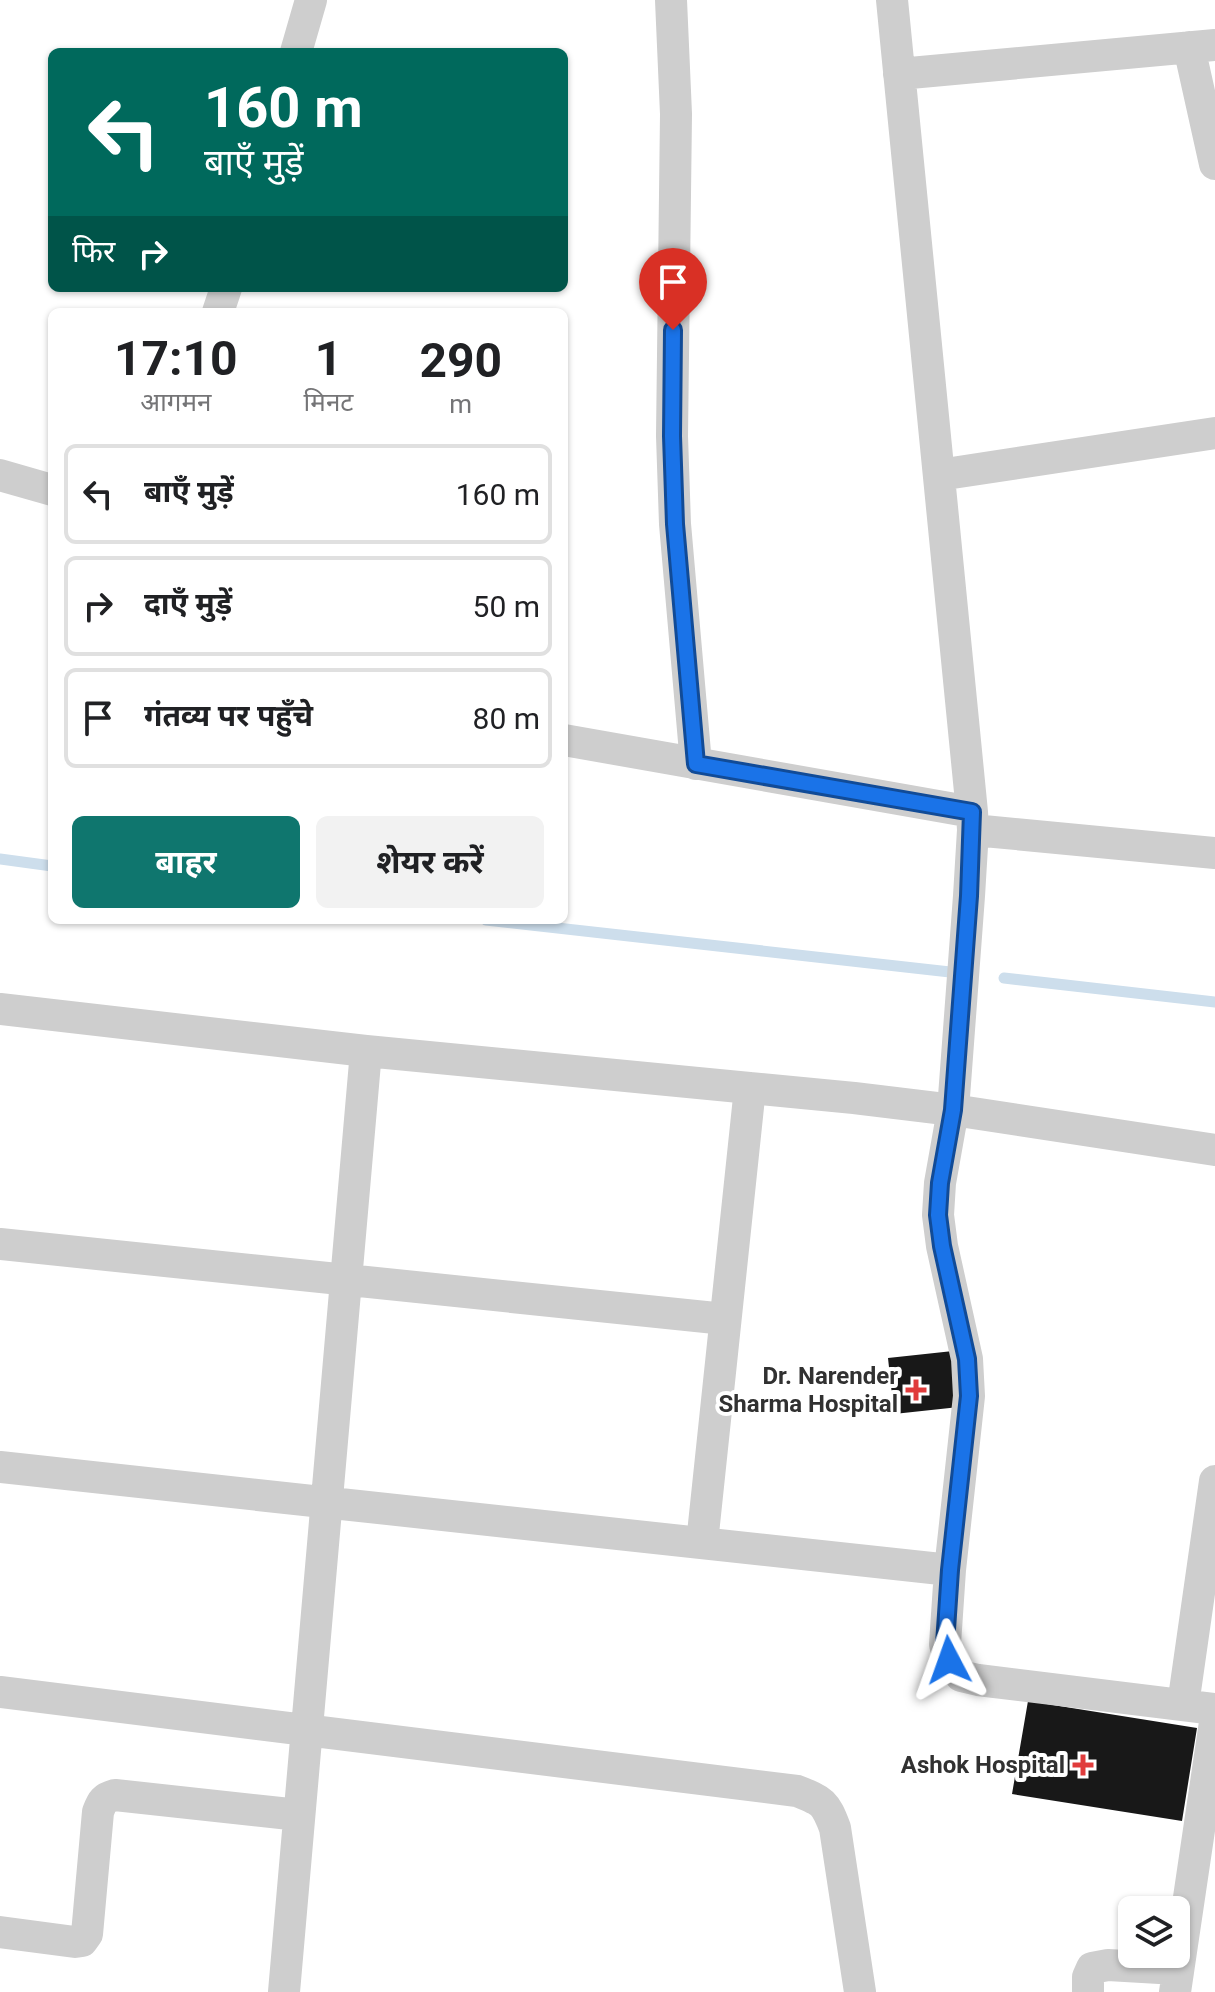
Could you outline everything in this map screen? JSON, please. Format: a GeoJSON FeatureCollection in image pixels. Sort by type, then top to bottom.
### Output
{"type":"FeatureCollection","features":[{"type":"Feature","properties":{"kind":"street"},"geometry":{"type":"LineString","coordinates":[[297,48],[311,0]]}},
{"type":"Feature","properties":{"kind":"street"},"geometry":{"type":"LineString","coordinates":[[671,0],[676,114],[672,421],[674,509],[696,764]]}},
{"type":"Feature","properties":{"kind":"street"},"geometry":{"type":"LineString","coordinates":[[892,0],[973,821],[953,1110],[940,1183],[938,1215],[967,1359],[969,1396],[945,1644],[949,1660],[961,1676],[1215,1709]]}},
{"type":"Feature","properties":{"kind":"street"},"geometry":{"type":"LineString","coordinates":[[899,74],[1202,46],[1215,164]]}},
{"type":"Feature","properties":{"kind":"street"},"geometry":{"type":"LineString","coordinates":[[939,475],[1215,433]]}},
{"type":"Feature","properties":{"kind":"street"},"geometry":{"type":"LineString","coordinates":[[0,475],[48,489]]}},
{"type":"Feature","properties":{"kind":"street"},"geometry":{"type":"LineString","coordinates":[[568,741],[973,821],[1215,853]]}},
{"type":"Feature","properties":{"kind":"street"},"geometry":{"type":"LineString","coordinates":[[0,1009],[366,1051],[953,1110],[1215,1150]]}},
{"type":"Feature","properties":{"kind":"street"},"geometry":{"type":"LineString","coordinates":[[284,1992],[366,1051]]}},
{"type":"Feature","properties":{"kind":"street"},"geometry":{"type":"LineString","coordinates":[[702,1543],[750,1088]]}},
{"type":"Feature","properties":{"kind":"street"},"geometry":{"type":"LineString","coordinates":[[0,1244],[725,1319]]}},
{"type":"Feature","properties":{"kind":"street"},"geometry":{"type":"LineString","coordinates":[[0,1467],[950,1570]]}},
{"type":"Feature","properties":{"kind":"street"},"geometry":{"type":"LineString","coordinates":[[1183,1705],[1215,1481]]}},
{"type":"Feature","properties":{"kind":"street"},"geometry":{"type":"LineString","coordinates":[[0,1692],[797,1791],[826,1806],[835,1828],[860,1992]]}},
{"type":"Feature","properties":{"kind":"street"},"geometry":{"type":"LineString","coordinates":[[1088,1992],[1088,1977],[1092,1968],[1108,1965],[1176,1981],[1215,1722]]}},
{"type":"Feature","properties":{"kind":"street"},"geometry":{"type":"LineString","coordinates":[[0,1932],[82,1941],[87,1934],[98,1812],[106,1797],[115,1795],[299,1815]]}},
{"type":"Feature","properties":{"kind":"building"},"geometry":{"type":"Polygon","coordinates":[[[953,1351],[959,1407],[894,1414],[888,1358],[953,1351]]]}},
{"type":"Feature","properties":{"kind":"building"},"geometry":{"type":"Polygon","coordinates":[[[1028,1701],[1197,1728],[1182,1821],[1012,1794],[1028,1701]]]}},
{"type":"Feature","properties":{"kind":"waterway"},"geometry":{"type":"LineString","coordinates":[[0,859],[48,865]]}},
{"type":"Feature","properties":{"kind":"waterway"},"geometry":{"type":"LineString","coordinates":[[522,924],[950,972]]}},
{"type":"Feature","properties":{"kind":"waterway"},"geometry":{"type":"LineString","coordinates":[[1004,978],[1215,1002]]}},
{"type":"Feature","properties":{"kind":"place","name":"Dr. Narender Sharma Hospital"},"geometry":{"type":"Point","coordinates":[916,1390]}},
{"type":"Feature","properties":{"kind":"place","name":"Ashok Hospital"},"geometry":{"type":"Point","coordinates":[1083,1765]}},
{"type":"Feature","properties":{"kind":"route"},"geometry":{"type":"LineString","coordinates":[[673,330],[675,524],[696,764],[972,812],[953,1110],[940,1183],[938,1215],[967,1359],[969,1396],[950,1570],[945,1644],[949,1660]]}}]}
